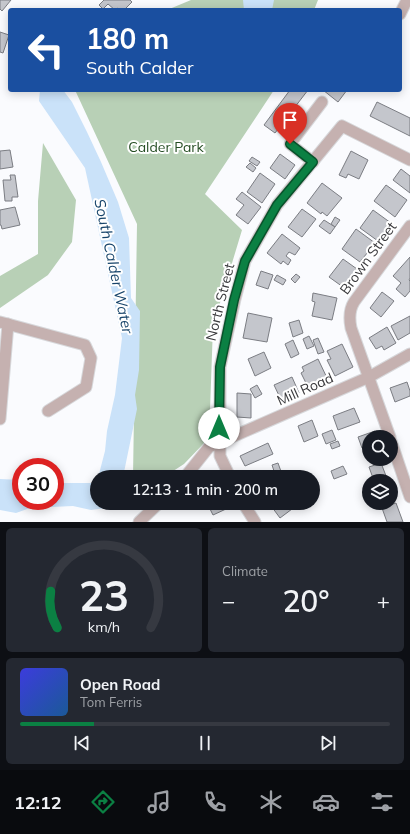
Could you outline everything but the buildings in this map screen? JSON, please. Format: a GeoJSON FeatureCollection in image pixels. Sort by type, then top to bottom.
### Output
{"type":"FeatureCollection","features":[{"type":"Feature","properties":{"kind":"street"},"geometry":{"type":"LineString","coordinates":[[402,10],[407,0]]}},
{"type":"Feature","properties":{"kind":"street"},"geometry":{"type":"LineString","coordinates":[[313,162],[290,144],[322,102]]}},
{"type":"Feature","properties":{"kind":"street","name":"North Street"},"geometry":{"type":"LineString","coordinates":[[227,470],[214,445],[220,367],[234,300],[245,261],[277,205],[342,126],[410,160]]}},
{"type":"Feature","properties":{"kind":"street","name":"Brown Street"},"geometry":{"type":"LineString","coordinates":[[388,430],[351,328],[349,317],[354,302],[410,226]]}},
{"type":"Feature","properties":{"kind":"street"},"geometry":{"type":"LineString","coordinates":[[0,419],[4,323],[86,345],[91,358],[86,387],[48,411]]}},
{"type":"Feature","properties":{"kind":"street","name":"Mill Road"},"geometry":{"type":"LineString","coordinates":[[214,445],[369,377],[410,354]]}},
{"type":"Feature","properties":{"kind":"street"},"geometry":{"type":"LineString","coordinates":[[191,470],[214,445]]}},
{"type":"Feature","properties":{"kind":"street"},"geometry":{"type":"LineString","coordinates":[[398,462],[410,497]]}},
{"type":"Feature","properties":{"kind":"street"},"geometry":{"type":"LineString","coordinates":[[139,522],[152,510]]}},
{"type":"Feature","properties":{"kind":"street"},"geometry":{"type":"LineString","coordinates":[[247,510],[255,522]]}},
{"type":"Feature","properties":{"kind":"green space"},"geometry":{"type":"Polygon","coordinates":[[[191,0],[318,0],[315,8],[172,8],[191,0]]]}},
{"type":"Feature","properties":{"kind":"green space","name":"Calder Park"},"geometry":{"type":"Polygon","coordinates":[[[76,92],[273,92],[205,194],[242,230],[213,326],[209,438],[184,464],[175,470],[133,470],[137,224],[76,92]]]}},
{"type":"Feature","properties":{"kind":"green space"},"geometry":{"type":"Polygon","coordinates":[[[43,143],[76,200],[72,242],[48,275],[0,308],[0,276],[38,254],[38,201],[43,143]]]}},
{"type":"Feature","properties":{"kind":"water"},"geometry":{"type":"Polygon","coordinates":[[[243,0],[274,0],[272,8],[244,8],[243,0]]]}},
{"type":"Feature","properties":{"kind":"water","name":"South Calder Water"},"geometry":{"type":"Polygon","coordinates":[[[40,92],[64,92],[72,102],[101,162],[118,202],[129,238],[131,298],[140,311],[139,370],[135,395],[137,409],[124,470],[100,470],[115,395],[122,338],[85,168],[39,101],[40,92]]]}},
{"type":"Feature","properties":{"kind":"water"},"geometry":{"type":"Polygon","coordinates":[[[0,479],[12,480],[12,510],[24,510],[16,513],[0,510],[0,479]]]}},
{"type":"Feature","properties":{"kind":"water"},"geometry":{"type":"Polygon","coordinates":[[[64,483],[90,483],[90,510],[73,506],[64,506],[64,483]]]}},
{"type":"Feature","properties":{"kind":"route"},"geometry":{"type":"LineString","coordinates":[[219,428],[220,367],[234,300],[245,261],[277,205],[313,162],[290,144]]}}]}
